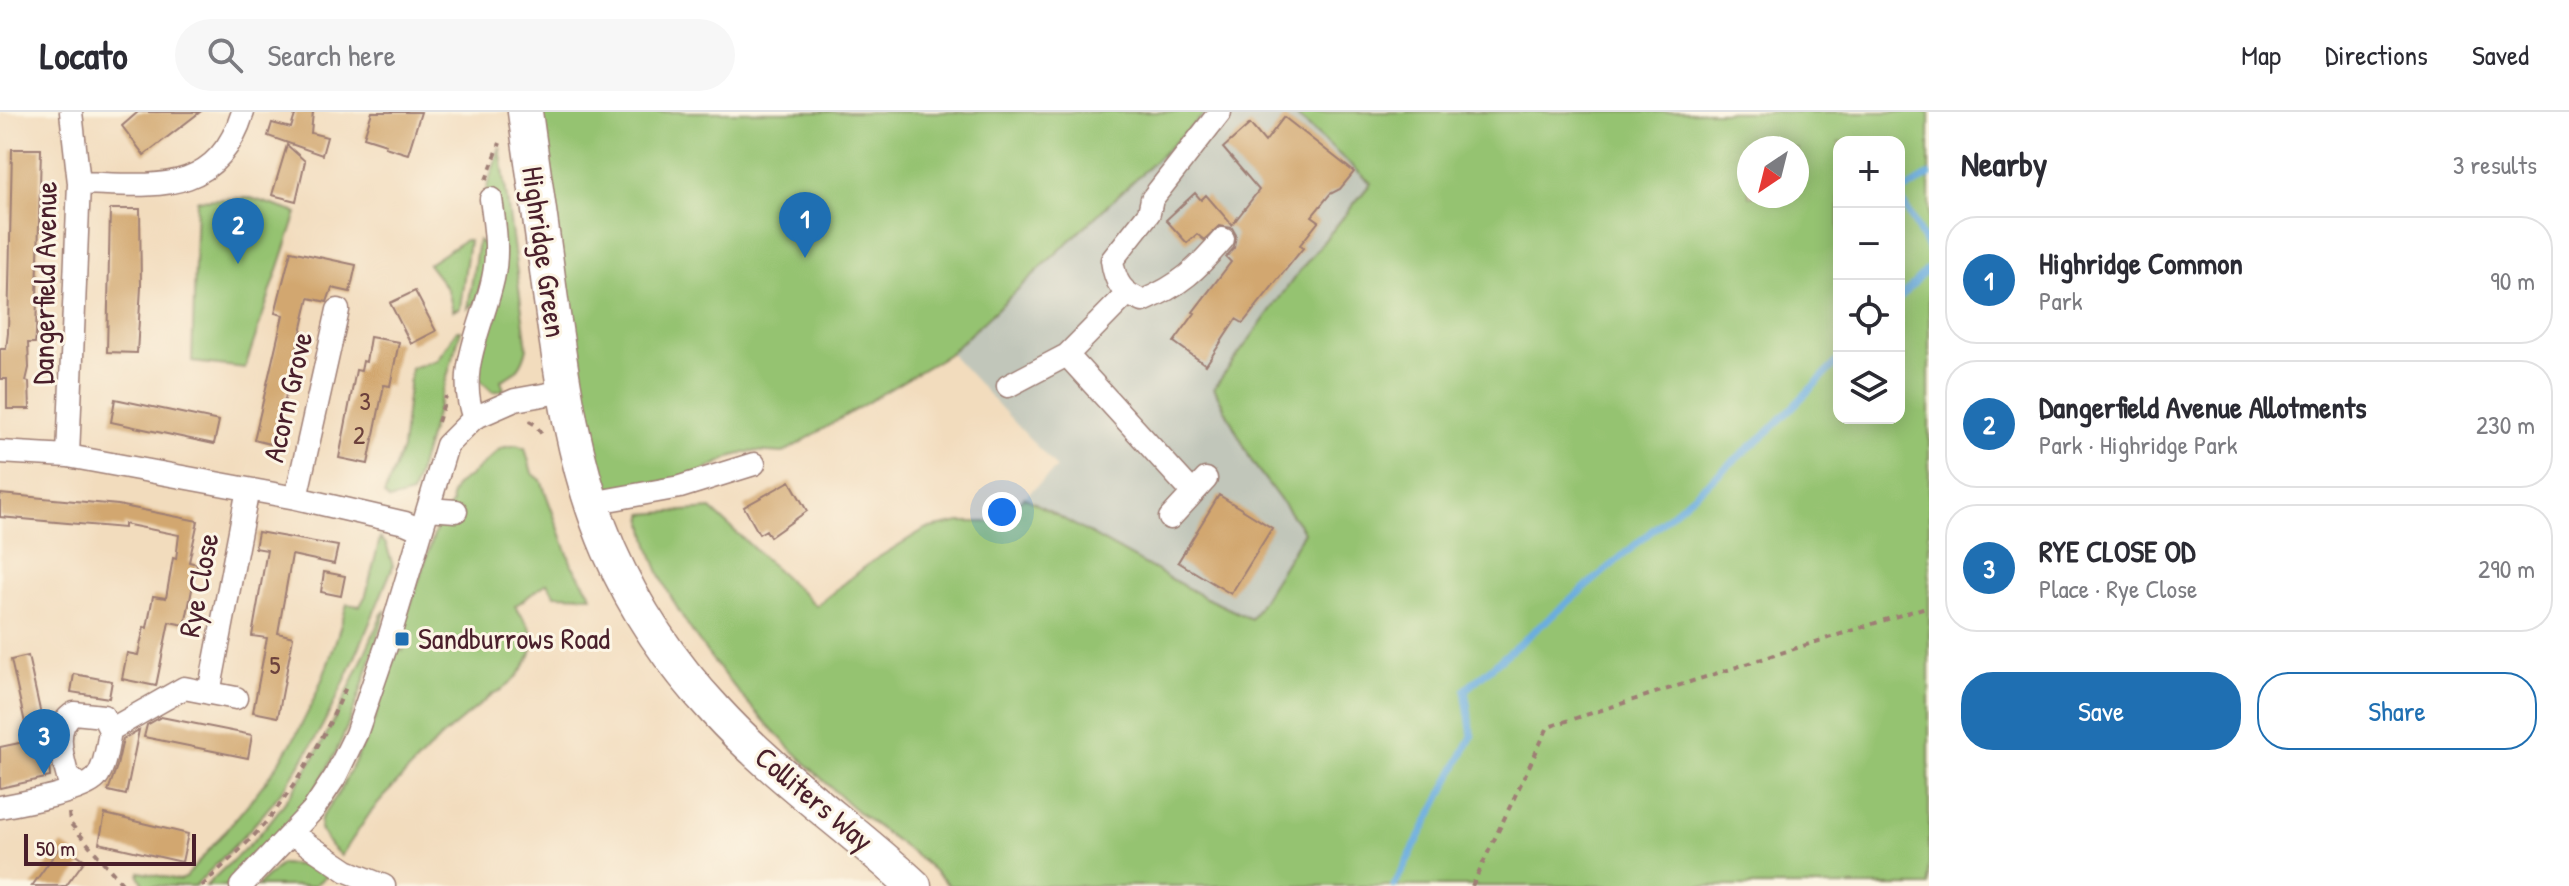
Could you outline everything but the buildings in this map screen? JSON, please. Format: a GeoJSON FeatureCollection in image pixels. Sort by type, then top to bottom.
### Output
{"type":"FeatureCollection","features":[{"type":"Feature","properties":{"kind":"highway","name":"Highridge Green"},"geometry":{"type":"LineString","coordinates":[[525,112],[565,391],[591,503],[609,550],[637,606],[670,657],[715,711]]}},
{"type":"Feature","properties":{"kind":"highway","name":"Colliters Way"},"geometry":{"type":"LineString","coordinates":[[715,711],[790,783],[914,886]]}},
{"type":"Feature","properties":{"kind":"street","name":"Dangerfield Avenue"},"geometry":{"type":"LineString","coordinates":[[68,456],[79,183],[71,112]]}},
{"type":"Feature","properties":{"kind":"street"},"geometry":{"type":"LineString","coordinates":[[79,183],[156,185],[194,176],[214,162],[232,142],[243,112]]}},
{"type":"Feature","properties":{"kind":"street"},"geometry":{"type":"LineString","coordinates":[[1220,112],[1152,199],[1149,213],[1112,260],[1114,278],[1127,294],[1143,301],[1172,289],[1199,266],[1223,239]]}},
{"type":"Feature","properties":{"kind":"street","name":"Highridge Green"},"geometry":{"type":"LineString","coordinates":[[474,418],[467,402],[466,380],[494,278],[497,250],[491,199]]}},
{"type":"Feature","properties":{"kind":"street"},"geometry":{"type":"LineString","coordinates":[[1008,386],[1067,355],[1127,294]]}},
{"type":"Feature","properties":{"kind":"street","name":"Acorn Grove"},"geometry":{"type":"LineString","coordinates":[[296,498],[338,310]]}},
{"type":"Feature","properties":{"kind":"street"},"geometry":{"type":"LineString","coordinates":[[1067,355],[1200,486],[1170,518]]}},
{"type":"Feature","properties":{"kind":"street"},"geometry":{"type":"LineString","coordinates":[[241,886],[313,810],[335,777],[356,734],[390,635],[447,445],[474,418],[515,400],[565,391]]}},
{"type":"Feature","properties":{"kind":"street"},"geometry":{"type":"LineString","coordinates":[[0,452],[68,456],[296,498],[405,523],[456,511]]}},
{"type":"Feature","properties":{"kind":"street"},"geometry":{"type":"LineString","coordinates":[[591,503],[680,487],[754,464]]}},
{"type":"Feature","properties":{"kind":"street","name":"Rye Close"},"geometry":{"type":"LineString","coordinates":[[209,693],[248,489]]}},
{"type":"Feature","properties":{"kind":"street"},"geometry":{"type":"LineString","coordinates":[[110,730],[184,688],[236,698]]}},
{"type":"Feature","properties":{"kind":"street"},"geometry":{"type":"LineString","coordinates":[[0,807],[73,789],[94,780],[99,773],[110,730],[103,716],[74,713],[65,720],[61,730],[62,754],[73,789]]}},
{"type":"Feature","properties":{"kind":"street"},"geometry":{"type":"LineString","coordinates":[[292,834],[347,871],[384,886]]}},
{"type":"Feature","properties":{"kind":"path"},"geometry":{"type":"LineString","coordinates":[[1472,886],[1548,727],[1929,606]]}},
{"type":"Feature","properties":{"kind":"path"},"geometry":{"type":"LineString","coordinates":[[73,789],[70,823],[124,886]]}},
{"type":"Feature","properties":{"kind":"shaded area"},"geometry":{"type":"Polygon","coordinates":[[[1207,112],[1292,112],[1371,183],[1297,274],[1252,462],[1304,532],[1251,619],[1204,597],[1024,497],[1057,468],[950,353],[1207,112]]]}},
{"type":"Feature","properties":{"kind":"green space"},"geometry":{"type":"Polygon","coordinates":[[[539,112],[1207,112],[950,353],[783,453],[752,451],[733,456],[689,478],[613,490],[601,484],[581,398],[539,112]]]}},
{"type":"Feature","properties":{"kind":"green space"},"geometry":{"type":"Polygon","coordinates":[[[1292,112],[1929,112],[1929,886],[949,886],[926,864],[849,804],[787,745],[722,672],[669,593],[651,553],[643,514],[711,509],[816,606],[871,562],[925,529],[960,522],[995,522],[1024,497],[1204,597],[1251,619],[1304,532],[1252,462],[1214,388],[1297,274],[1371,183],[1292,112]]]}},
{"type":"Feature","properties":{"kind":"green space"},"geometry":{"type":"Polygon","coordinates":[[[500,147],[527,348],[518,368],[501,380],[504,390],[493,392],[478,378],[478,366],[500,286],[485,193],[500,147]]]}},
{"type":"Feature","properties":{"kind":"green space"},"geometry":{"type":"Polygon","coordinates":[[[251,198],[297,213],[245,368],[192,362],[197,200],[251,198]]]}},
{"type":"Feature","properties":{"kind":"green space"},"geometry":{"type":"Polygon","coordinates":[[[469,240],[460,308],[453,311],[448,290],[428,264],[469,240]]]}},
{"type":"Feature","properties":{"kind":"green space"},"geometry":{"type":"Polygon","coordinates":[[[478,240],[489,248],[476,303],[468,308],[478,240]]]}},
{"type":"Feature","properties":{"kind":"green space"},"geometry":{"type":"Polygon","coordinates":[[[457,330],[461,330],[412,494],[390,500],[384,495],[402,449],[411,368],[437,360],[457,330]]]}},
{"type":"Feature","properties":{"kind":"green space"},"geometry":{"type":"Polygon","coordinates":[[[516,445],[525,448],[532,473],[541,480],[572,565],[592,596],[555,595],[547,583],[515,606],[532,633],[533,642],[522,669],[509,684],[440,738],[370,813],[341,856],[320,829],[321,818],[340,791],[372,727],[397,649],[403,651],[408,634],[402,631],[438,523],[452,503],[456,485],[501,448],[516,445]]]}},
{"type":"Feature","properties":{"kind":"green space"},"geometry":{"type":"Polygon","coordinates":[[[380,538],[386,544],[393,566],[334,704],[289,781],[256,822],[195,886],[145,886],[140,872],[179,880],[185,878],[242,812],[281,760],[317,692],[347,604],[360,606],[366,595],[380,538]]]}},
{"type":"Feature","properties":{"kind":"green space"},"geometry":{"type":"Polygon","coordinates":[[[386,610],[353,712],[336,752],[316,787],[280,832],[226,886],[206,886],[263,830],[300,780],[331,726],[386,610]]]}},
{"type":"Feature","properties":{"kind":"green space"},"geometry":{"type":"Polygon","coordinates":[[[281,864],[300,865],[330,874],[313,886],[257,886],[281,864]]]}},
{"type":"Feature","properties":{"kind":"waterway"},"geometry":{"type":"LineString","coordinates":[[1905,190],[1929,175]]}},
{"type":"Feature","properties":{"kind":"waterway"},"geometry":{"type":"LineString","coordinates":[[1905,206],[1929,250]]}},
{"type":"Feature","properties":{"kind":"waterway"},"geometry":{"type":"LineString","coordinates":[[1905,293],[1929,268]]}},
{"type":"Feature","properties":{"kind":"waterway"},"geometry":{"type":"LineString","coordinates":[[1394,886],[1472,736],[1465,690],[1770,430],[1833,366]]}},
{"type":"Feature","properties":{"kind":"place","name":"Highridge Common"},"geometry":{"type":"Point","coordinates":[805,258]}},
{"type":"Feature","properties":{"kind":"place","name":"Dangerfield Avenue Allotments"},"geometry":{"type":"Point","coordinates":[238,264]}},
{"type":"Feature","properties":{"kind":"place","name":"Sandburrows Road"},"geometry":{"type":"Point","coordinates":[402,639]}},
{"type":"Feature","properties":{"kind":"place","name":"RYE CLOSE OD"},"geometry":{"type":"Point","coordinates":[44,775]}}]}
